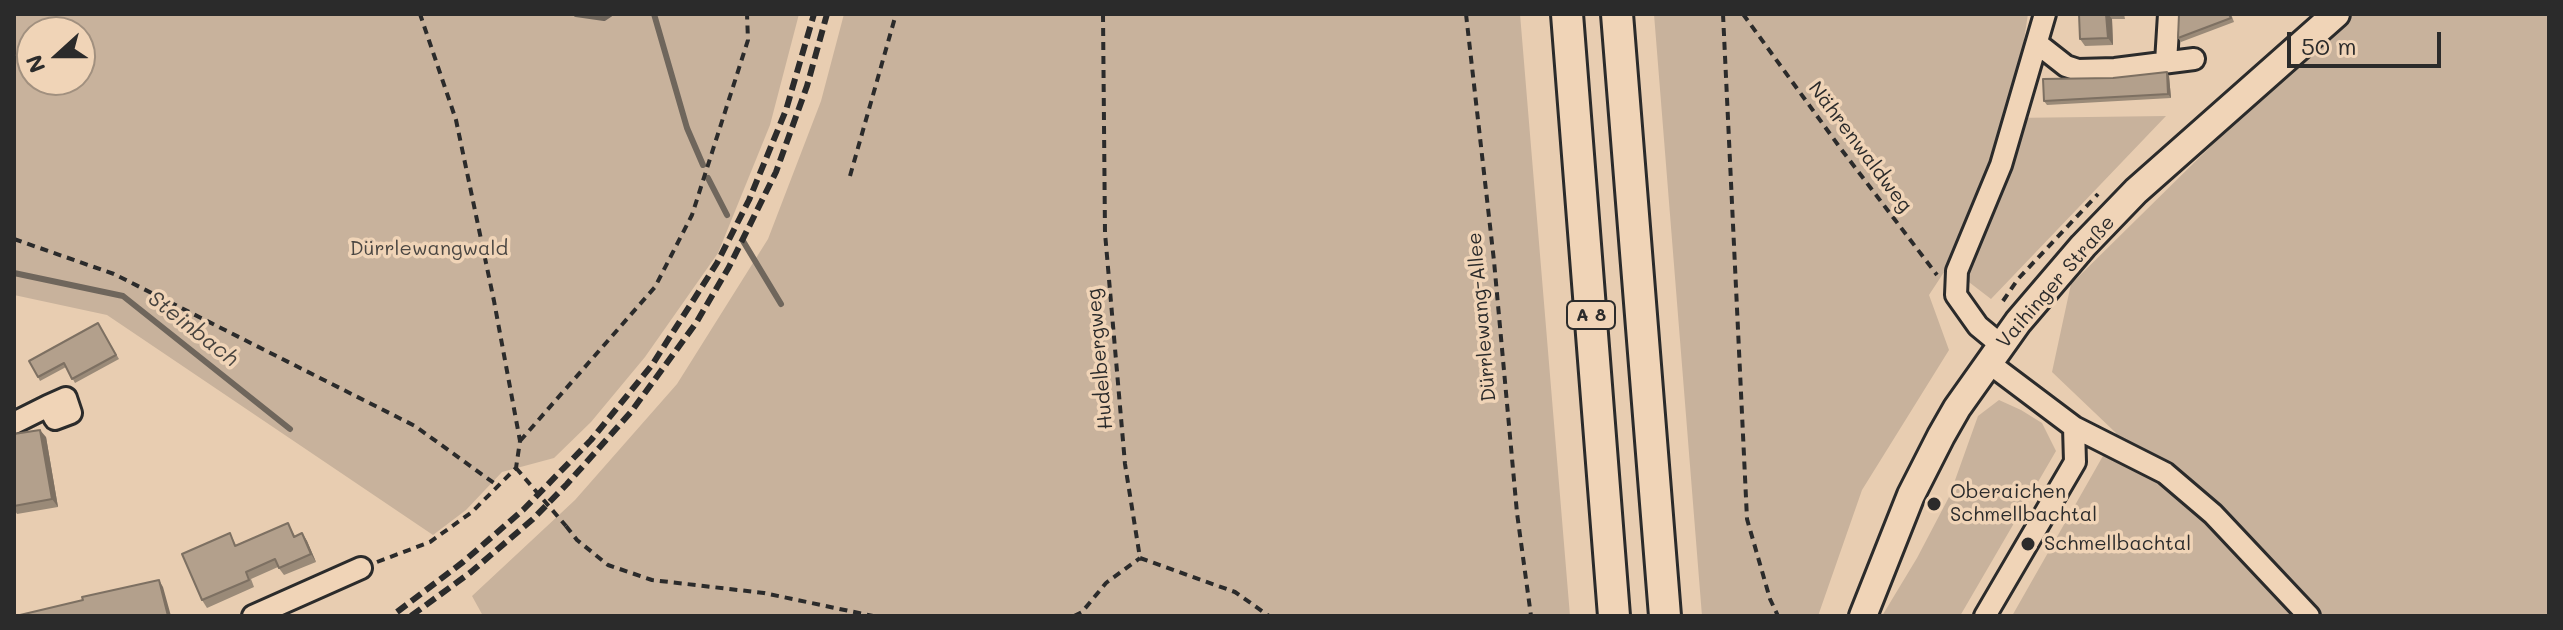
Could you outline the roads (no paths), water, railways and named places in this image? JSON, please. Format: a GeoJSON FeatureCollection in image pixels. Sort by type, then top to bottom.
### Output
{"type":"FeatureCollection","features":[{"type":"Feature","properties":{"kind":"highway","name":"A 8"},"geometry":{"type":"LineString","coordinates":[[1567,14],[1614,616]]}},
{"type":"Feature","properties":{"kind":"highway","name":"A 8"},"geometry":{"type":"LineString","coordinates":[[1617,14],[1665,616]]}},
{"type":"Feature","properties":{"kind":"main road","name":"Vaihinger Straße"},"geometry":{"type":"LineString","coordinates":[[1863,616],[1911,495],[1957,408],[2056,276],[2136,191],[2336,14]]}},
{"type":"Feature","properties":{"kind":"street"},"geometry":{"type":"LineString","coordinates":[[2045,14],[2001,165],[1957,271],[1956,295],[1995,354],[2074,427],[2165,473],[2213,514],[2309,616]]}},
{"type":"Feature","properties":{"kind":"street"},"geometry":{"type":"LineString","coordinates":[[2166,62],[2169,14]]}},
{"type":"Feature","properties":{"kind":"street"},"geometry":{"type":"LineString","coordinates":[[2038,44],[2066,66],[2078,70],[2115,69],[2194,59]]}},
{"type":"Feature","properties":{"kind":"street"},"geometry":{"type":"LineString","coordinates":[[14,423],[48,406]]}},
{"type":"Feature","properties":{"kind":"street"},"geometry":{"type":"LineString","coordinates":[[1985,616],[2075,462],[2074,427]]}},
{"type":"Feature","properties":{"kind":"street"},"geometry":{"type":"LineString","coordinates":[[253,616],[361,568]]}},
{"type":"Feature","properties":{"kind":"waterway","name":"Steinbach"},"geometry":{"type":"LineString","coordinates":[[576,14],[604,18],[610,14]]}},
{"type":"Feature","properties":{"kind":"waterway","name":"Steinbach"},"geometry":{"type":"LineString","coordinates":[[654,14],[687,128],[703,165]]}},
{"type":"Feature","properties":{"kind":"waterway","name":"Steinbach"},"geometry":{"type":"LineString","coordinates":[[708,178],[727,215]]}},
{"type":"Feature","properties":{"kind":"waterway","name":"Steinbach"},"geometry":{"type":"LineString","coordinates":[[743,241],[781,304]]}},
{"type":"Feature","properties":{"kind":"waterway","name":"Steinbach"},"geometry":{"type":"LineString","coordinates":[[14,273],[123,296],[290,429]]}},
{"type":"Feature","properties":{"kind":"railway"},"geometry":{"type":"LineString","coordinates":[[397,612],[463,562],[523,510],[591,440],[652,365],[717,263],[749,200],[786,110],[814,14]]}},
{"type":"Feature","properties":{"kind":"railway"},"geometry":{"type":"LineString","coordinates":[[411,616],[471,572],[533,519],[631,412],[696,323],[729,267],[776,172],[807,86],[827,14]]}},
{"type":"Feature","properties":{"kind":"place","name":"Oberaichen Schmellbachtal"},"geometry":{"type":"Point","coordinates":[1934,504]}},
{"type":"Feature","properties":{"kind":"place","name":"Schmellbachtal"},"geometry":{"type":"Point","coordinates":[2028,544]}},
{"type":"Feature","properties":{"kind":"park label","name":"Dürrlewangwald"},"geometry":{"type":"Point","coordinates":[429,249]}}]}
